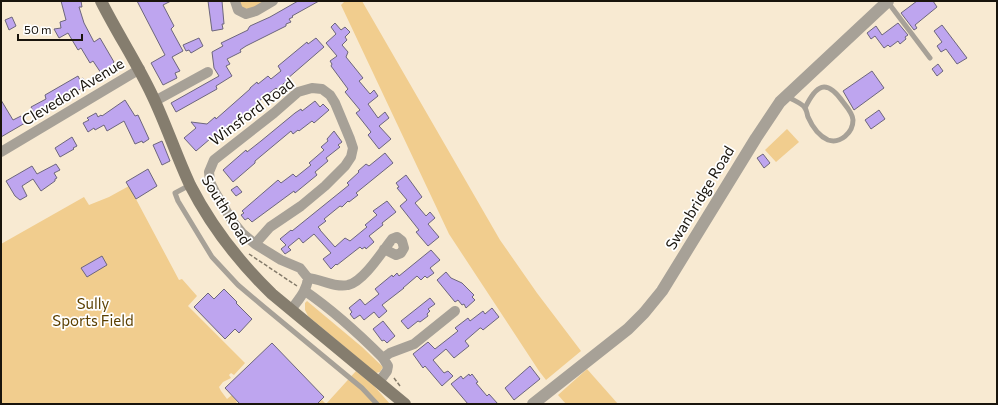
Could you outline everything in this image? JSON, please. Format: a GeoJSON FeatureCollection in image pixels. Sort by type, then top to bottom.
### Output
{"type":"FeatureCollection","features":[{"type":"Feature","properties":{"kind":"main road","name":"South Road"},"geometry":{"type":"LineString","coordinates":[[101,1],[140,70],[155,101],[190,185],[215,228],[253,276],[291,310],[404,404]]}},
{"type":"Feature","properties":{"kind":"street"},"geometry":{"type":"LineString","coordinates":[[235,1],[238,10],[246,14],[256,11],[273,1]]}},
{"type":"Feature","properties":{"kind":"street","name":"Swanbridge Road"},"geometry":{"type":"LineString","coordinates":[[533,404],[628,329],[644,313],[662,291],[756,138],[780,102],[888,1]]}},
{"type":"Feature","properties":{"kind":"street","name":"Clevedon Avenue"},"geometry":{"type":"LineString","coordinates":[[1,152],[140,70]]}},
{"type":"Feature","properties":{"kind":"street"},"geometry":{"type":"LineString","coordinates":[[155,101],[208,72]]}},
{"type":"Feature","properties":{"kind":"street","name":"Winsford Road"},"geometry":{"type":"LineString","coordinates":[[255,244],[270,227],[301,206],[325,186],[351,158],[352,148],[350,139],[330,95],[322,90],[312,88],[298,92],[274,113],[214,160],[209,172],[210,182],[233,222],[242,233],[255,244],[281,260],[300,268],[308,278]]}},
{"type":"Feature","properties":{"kind":"street"},"geometry":{"type":"LineString","coordinates":[[291,310],[308,284],[308,278],[318,279],[333,284],[348,285],[362,277],[384,249]]}},
{"type":"Feature","properties":{"kind":"street"},"geometry":{"type":"LineString","coordinates":[[304,291],[330,308],[383,358],[388,366],[387,371],[379,382]]}},
{"type":"Feature","properties":{"kind":"street"},"geometry":{"type":"LineString","coordinates":[[383,358],[390,353],[414,344],[455,311]]}},
{"type":"Feature","properties":{"kind":"lane"},"geometry":{"type":"LineString","coordinates":[[888,1],[930,58]]}},
{"type":"Feature","properties":{"kind":"lane"},"geometry":{"type":"LineString","coordinates":[[786,96],[805,108],[813,126],[819,134],[827,140],[835,141],[850,132],[853,119],[851,113],[832,89],[826,86],[815,90],[805,108]]}},
{"type":"Feature","properties":{"kind":"lane"},"geometry":{"type":"LineString","coordinates":[[190,185],[175,192],[178,201],[212,257],[238,285],[362,388],[377,404]]}},
{"type":"Feature","properties":{"kind":"green space"},"geometry":{"type":"Polygon","coordinates":[[[238,1],[266,1],[251,10],[240,7],[238,1]]]}},
{"type":"Feature","properties":{"kind":"green space"},"geometry":{"type":"Polygon","coordinates":[[[345,1],[362,1],[500,240],[537,293],[581,351],[546,380],[449,234],[341,5],[345,1]]]}},
{"type":"Feature","properties":{"kind":"green space"},"geometry":{"type":"Polygon","coordinates":[[[787,129],[799,142],[776,162],[765,150],[787,129]]]}},
{"type":"Feature","properties":{"kind":"green space","name":"Sully Sports Field"},"geometry":{"type":"Polygon","coordinates":[[[129,186],[179,280],[182,279],[197,296],[188,306],[245,363],[234,375],[231,373],[229,375],[231,378],[223,382],[219,387],[227,399],[232,395],[237,402],[235,404],[1,404],[1,244],[84,197],[89,205],[109,197],[129,186]]]}},
{"type":"Feature","properties":{"kind":"green space"},"geometry":{"type":"Polygon","coordinates":[[[307,301],[362,347],[383,367],[380,372],[376,373],[308,316],[305,310],[305,303],[307,301]]]}},
{"type":"Feature","properties":{"kind":"green space"},"geometry":{"type":"Polygon","coordinates":[[[587,369],[618,404],[566,404],[558,395],[587,369]]]}},
{"type":"Feature","properties":{"kind":"green space"},"geometry":{"type":"Polygon","coordinates":[[[356,371],[375,387],[390,404],[326,404],[356,371]]]}},
{"type":"Feature","properties":{"kind":"green space"},"geometry":{"type":"Polygon","coordinates":[[[322,400],[326,404],[317,404],[322,400]]]}},
{"type":"Feature","properties":{"kind":"building"},"geometry":{"type":"Polygon","coordinates":[[[61,1],[81,1],[82,7],[79,7],[84,23],[94,42],[100,38],[114,62],[113,63],[116,69],[103,76],[93,61],[90,63],[81,48],[78,50],[68,33],[59,38],[54,29],[61,28],[60,22],[66,20],[61,1]]]}},
{"type":"Feature","properties":{"kind":"building"},"geometry":{"type":"Polygon","coordinates":[[[137,1],[171,1],[163,5],[174,26],[171,29],[183,51],[172,57],[180,71],[175,73],[177,78],[163,85],[151,63],[165,55],[137,1]]]}},
{"type":"Feature","properties":{"kind":"building"},"geometry":{"type":"Polygon","coordinates":[[[208,1],[222,1],[223,29],[212,31],[208,1]]]}},
{"type":"Feature","properties":{"kind":"building"},"geometry":{"type":"Polygon","coordinates":[[[298,1],[319,1],[292,16],[293,17],[289,19],[291,22],[286,24],[286,26],[246,46],[240,50],[241,52],[227,59],[230,64],[226,66],[232,76],[216,86],[217,89],[176,112],[171,103],[219,76],[214,68],[212,52],[223,46],[221,43],[248,30],[250,26],[270,17],[298,1]]]}},
{"type":"Feature","properties":{"kind":"building"},"geometry":{"type":"Polygon","coordinates":[[[917,1],[933,1],[937,7],[915,25],[917,28],[914,30],[901,13],[917,1]]]}},
{"type":"Feature","properties":{"kind":"building"},"geometry":{"type":"Polygon","coordinates":[[[12,17],[16,26],[9,30],[5,20],[12,17]]]}},
{"type":"Feature","properties":{"kind":"building"},"geometry":{"type":"Polygon","coordinates":[[[335,23],[341,30],[345,27],[350,32],[345,37],[347,40],[342,45],[348,52],[346,57],[363,78],[359,81],[370,94],[374,90],[378,96],[368,104],[378,118],[385,112],[389,118],[379,126],[391,139],[379,149],[368,135],[371,132],[356,113],[360,110],[345,92],[348,89],[331,66],[332,64],[330,61],[337,56],[326,43],[336,34],[331,27],[335,23]]]}},
{"type":"Feature","properties":{"kind":"building"},"geometry":{"type":"Polygon","coordinates":[[[898,23],[908,35],[900,44],[898,41],[890,47],[888,45],[884,48],[875,36],[871,39],[867,33],[876,26],[882,35],[898,23]]]}},
{"type":"Feature","properties":{"kind":"building"},"geometry":{"type":"Polygon","coordinates":[[[942,25],[967,58],[957,64],[946,49],[941,52],[937,46],[942,42],[934,31],[942,25]]]}},
{"type":"Feature","properties":{"kind":"building"},"geometry":{"type":"Polygon","coordinates":[[[199,38],[203,46],[191,53],[189,50],[186,51],[183,45],[199,38]]]}},
{"type":"Feature","properties":{"kind":"building"},"geometry":{"type":"Polygon","coordinates":[[[316,38],[324,47],[287,79],[288,80],[259,101],[260,102],[238,121],[237,120],[211,140],[210,139],[196,151],[184,138],[196,128],[191,122],[207,124],[215,117],[216,119],[257,82],[258,84],[268,76],[271,79],[281,71],[278,66],[307,42],[308,44],[316,38]]]}},
{"type":"Feature","properties":{"kind":"building"},"geometry":{"type":"Polygon","coordinates":[[[938,64],[943,71],[937,76],[932,69],[938,64]]]}},
{"type":"Feature","properties":{"kind":"building"},"geometry":{"type":"Polygon","coordinates":[[[872,71],[884,88],[854,110],[843,91],[872,71]]]}},
{"type":"Feature","properties":{"kind":"building"},"geometry":{"type":"Polygon","coordinates":[[[78,76],[80,80],[83,78],[87,85],[36,116],[31,107],[46,99],[45,95],[78,76]]]}},
{"type":"Feature","properties":{"kind":"building"},"geometry":{"type":"Polygon","coordinates":[[[1,100],[13,120],[21,116],[25,123],[1,137],[1,100]]]}},
{"type":"Feature","properties":{"kind":"building"},"geometry":{"type":"Polygon","coordinates":[[[125,100],[135,116],[138,115],[149,139],[143,143],[142,141],[135,144],[124,121],[107,131],[104,125],[95,130],[94,128],[88,132],[83,123],[89,120],[87,118],[96,113],[98,117],[101,115],[102,116],[125,100]]]}},
{"type":"Feature","properties":{"kind":"building"},"geometry":{"type":"Polygon","coordinates":[[[315,101],[320,107],[323,104],[329,110],[314,123],[312,121],[293,134],[291,131],[255,161],[255,163],[233,182],[223,170],[246,150],[247,152],[295,113],[301,109],[302,111],[315,101]]]}},
{"type":"Feature","properties":{"kind":"building"},"geometry":{"type":"Polygon","coordinates":[[[879,110],[885,119],[871,129],[865,120],[879,110]]]}},
{"type":"Feature","properties":{"kind":"building"},"geometry":{"type":"Polygon","coordinates":[[[334,131],[342,142],[338,145],[340,147],[326,158],[328,161],[315,172],[317,175],[295,193],[294,191],[252,222],[248,218],[245,220],[241,215],[244,213],[242,211],[278,180],[281,183],[293,174],[296,177],[311,165],[309,163],[324,150],[321,147],[328,141],[327,139],[334,131]]]}},
{"type":"Feature","properties":{"kind":"building"},"geometry":{"type":"Polygon","coordinates":[[[72,137],[77,146],[60,157],[55,148],[72,137]]]}},
{"type":"Feature","properties":{"kind":"building"},"geometry":{"type":"Polygon","coordinates":[[[162,141],[170,161],[162,165],[153,145],[162,141]]]}},
{"type":"Feature","properties":{"kind":"building"},"geometry":{"type":"Polygon","coordinates":[[[385,153],[393,163],[356,193],[358,195],[342,207],[340,206],[324,219],[326,221],[318,227],[335,247],[345,238],[350,241],[367,227],[365,225],[377,215],[373,211],[387,201],[396,212],[369,236],[374,242],[366,249],[365,247],[362,249],[360,247],[331,269],[323,259],[331,253],[314,234],[303,243],[299,238],[288,247],[291,250],[285,254],[281,249],[286,245],[280,239],[349,185],[347,183],[366,164],[369,166],[385,153]]]}},
{"type":"Feature","properties":{"kind":"building"},"geometry":{"type":"Polygon","coordinates":[[[763,154],[770,163],[764,168],[757,158],[763,154]]]}},
{"type":"Feature","properties":{"kind":"building"},"geometry":{"type":"Polygon","coordinates":[[[56,164],[60,170],[54,173],[57,178],[55,181],[41,191],[33,179],[22,186],[27,196],[20,200],[15,196],[6,181],[32,166],[37,174],[56,164]]]}},
{"type":"Feature","properties":{"kind":"building"},"geometry":{"type":"Polygon","coordinates":[[[148,169],[157,186],[136,199],[126,182],[148,169]]]}},
{"type":"Feature","properties":{"kind":"building"},"geometry":{"type":"Polygon","coordinates":[[[406,175],[422,197],[415,203],[426,216],[430,212],[435,218],[428,224],[439,237],[428,246],[416,232],[419,230],[400,206],[407,200],[397,188],[399,187],[396,183],[406,175]]]}},
{"type":"Feature","properties":{"kind":"building"},"geometry":{"type":"Polygon","coordinates":[[[237,186],[242,192],[236,196],[231,190],[237,186]]]}},
{"type":"Feature","properties":{"kind":"building"},"geometry":{"type":"Polygon","coordinates":[[[431,250],[440,260],[430,268],[434,273],[427,278],[425,276],[421,280],[417,276],[382,305],[387,311],[379,318],[374,312],[364,320],[360,315],[354,319],[350,314],[352,312],[349,308],[360,299],[365,305],[379,294],[375,289],[392,275],[393,277],[397,273],[399,276],[431,250]]]}},
{"type":"Feature","properties":{"kind":"building"},"geometry":{"type":"Polygon","coordinates":[[[102,256],[107,265],[87,277],[81,268],[102,256]]]}},
{"type":"Feature","properties":{"kind":"building"},"geometry":{"type":"Polygon","coordinates":[[[446,272],[451,278],[462,283],[474,295],[472,297],[475,300],[466,308],[464,304],[462,305],[458,300],[455,302],[437,280],[446,272]]]}},
{"type":"Feature","properties":{"kind":"building"},"geometry":{"type":"Polygon","coordinates":[[[224,289],[252,319],[239,333],[235,329],[225,339],[194,307],[208,293],[214,299],[224,289]]]}},
{"type":"Feature","properties":{"kind":"building"},"geometry":{"type":"Polygon","coordinates":[[[430,298],[435,304],[428,309],[430,311],[427,314],[428,316],[420,322],[418,321],[408,329],[401,321],[430,298]]]}},
{"type":"Feature","properties":{"kind":"building"},"geometry":{"type":"Polygon","coordinates":[[[492,308],[499,317],[483,330],[480,328],[465,341],[469,346],[454,358],[446,349],[433,360],[444,373],[448,371],[453,376],[442,386],[425,366],[423,368],[413,354],[428,342],[435,349],[458,331],[455,328],[468,318],[470,321],[483,311],[485,314],[492,308]]]}},
{"type":"Feature","properties":{"kind":"building"},"geometry":{"type":"Polygon","coordinates":[[[383,321],[395,336],[387,343],[384,340],[382,341],[373,329],[383,321]]]}},
{"type":"Feature","properties":{"kind":"building"},"geometry":{"type":"Polygon","coordinates":[[[272,343],[324,397],[317,404],[240,404],[225,388],[272,343]]]}},
{"type":"Feature","properties":{"kind":"building"},"geometry":{"type":"Polygon","coordinates":[[[530,366],[540,379],[514,400],[505,388],[530,366]]]}},
{"type":"Feature","properties":{"kind":"building"},"geometry":{"type":"Polygon","coordinates":[[[469,374],[470,376],[472,374],[478,382],[476,383],[487,396],[489,394],[498,404],[468,404],[451,384],[461,376],[463,379],[469,374]]]}}]}
